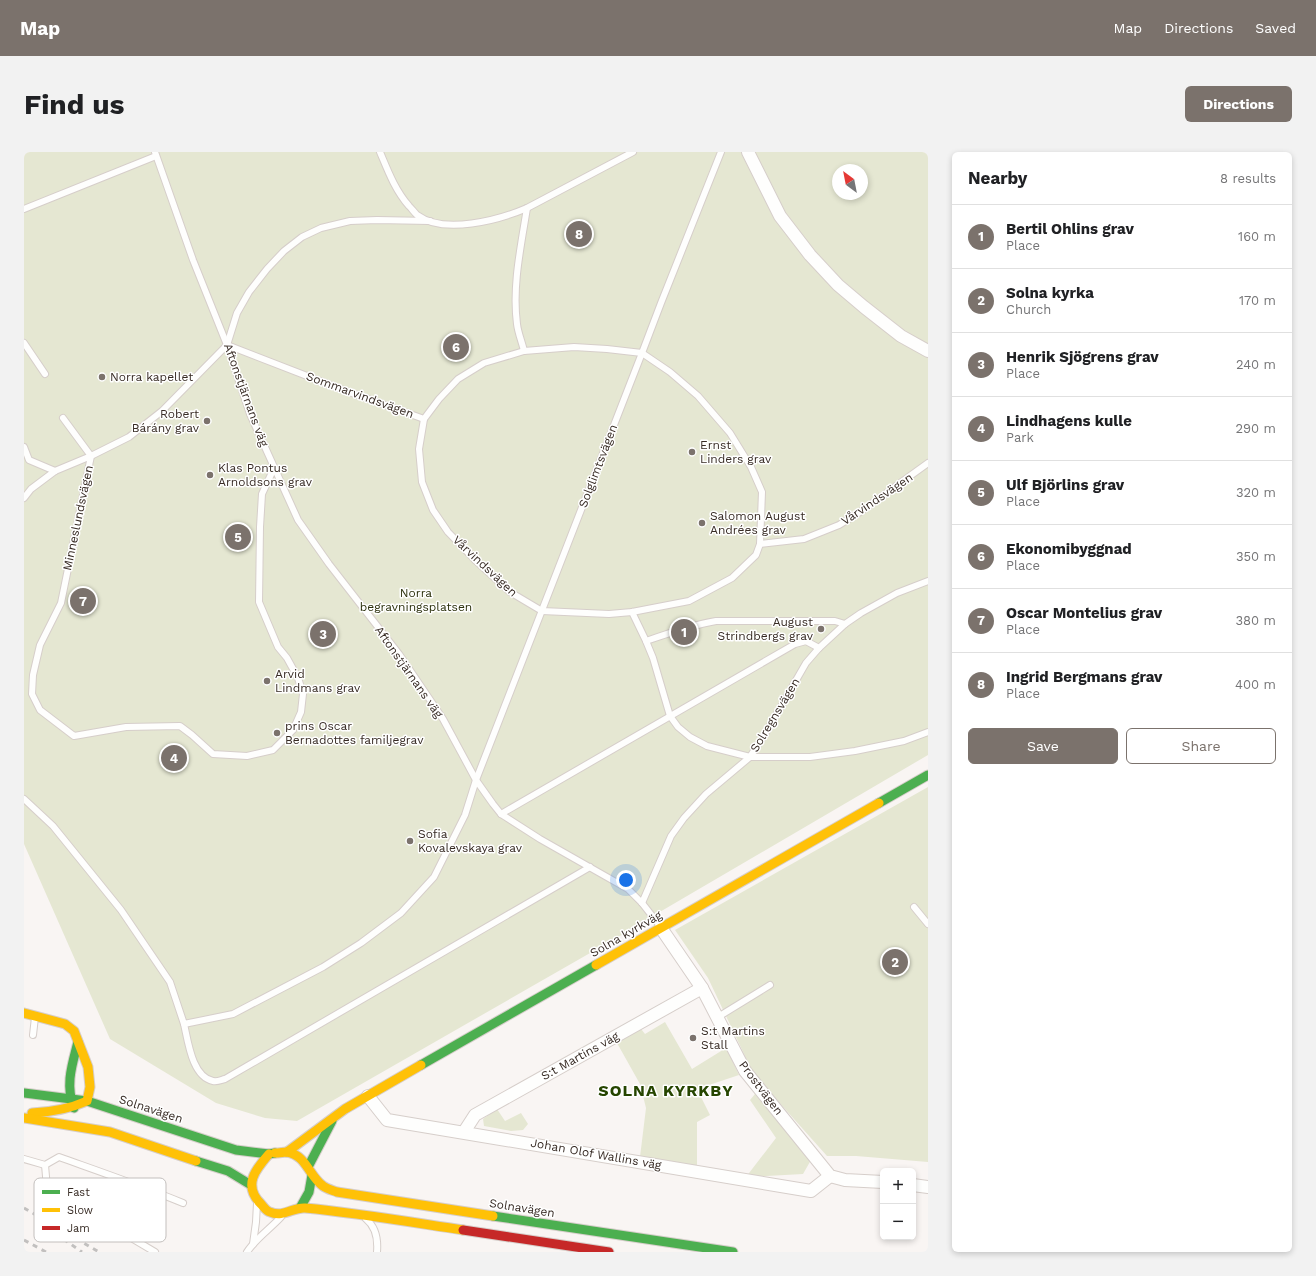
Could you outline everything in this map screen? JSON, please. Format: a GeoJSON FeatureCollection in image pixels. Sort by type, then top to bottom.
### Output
{"type":"FeatureCollection","features":[{"type":"Feature","properties":{"kind":"main road","name":"Solna kyrkväg"},"geometry":{"type":"LineString","coordinates":[[288,1152],[336,1115],[368,1096],[928,775]]}},
{"type":"Feature","properties":{"kind":"main road"},"geometry":{"type":"LineString","coordinates":[[24,1013],[65,1024],[74,1032],[88,1067],[90,1089],[87,1101],[74,1108],[52,1112],[24,1113]]}},
{"type":"Feature","properties":{"kind":"main road"},"geometry":{"type":"LineString","coordinates":[[78,1042],[68,1083],[70,1098],[74,1108],[83,1117],[110,1132]]}},
{"type":"Feature","properties":{"kind":"main road"},"geometry":{"type":"LineString","coordinates":[[90,1089],[101,1100],[123,1112]]}},
{"type":"Feature","properties":{"kind":"main road","name":"Solnavägen"},"geometry":{"type":"LineString","coordinates":[[24,1093],[87,1101],[236,1150],[269,1154],[288,1152],[300,1157],[323,1186],[337,1192],[733,1252]]}},
{"type":"Feature","properties":{"kind":"main road","name":"Solna kyrkväg"},"geometry":{"type":"LineString","coordinates":[[310,1171],[324,1135],[336,1115]]}},
{"type":"Feature","properties":{"kind":"main road"},"geometry":{"type":"LineString","coordinates":[[24,1118],[110,1132],[228,1171],[251,1185],[257,1200],[269,1212],[284,1214],[300,1208],[354,1213],[608,1252]]}},
{"type":"Feature","properties":{"kind":"main road"},"geometry":{"type":"LineString","coordinates":[[251,1185],[256,1169],[269,1154]]}},
{"type":"Feature","properties":{"kind":"main road"},"geometry":{"type":"LineString","coordinates":[[300,1208],[308,1196],[312,1184],[310,1171]]}},
{"type":"Feature","properties":{"kind":"street"},"geometry":{"type":"LineString","coordinates":[[748,152],[780,216],[810,255],[838,285],[859,303],[901,336],[928,351]]}},
{"type":"Feature","properties":{"kind":"street","name":"Prostvägen"},"geometry":{"type":"LineString","coordinates":[[661,928],[702,988],[745,1071],[830,1176]]}},
{"type":"Feature","properties":{"kind":"street","name":"S:t Martins väg"},"geometry":{"type":"LineString","coordinates":[[464,1132],[475,1115],[702,988]]}},
{"type":"Feature","properties":{"kind":"street","name":"Johan Olof Wallins väg"},"geometry":{"type":"LineString","coordinates":[[368,1096],[387,1120],[810,1191],[830,1176]]}},
{"type":"Feature","properties":{"kind":"street"},"geometry":{"type":"LineString","coordinates":[[830,1176],[845,1180],[880,1182]]}},
{"type":"Feature","properties":{"kind":"street"},"geometry":{"type":"LineString","coordinates":[[916,1185],[928,1187]]}},
{"type":"Feature","properties":{"kind":"lane"},"geometry":{"type":"LineString","coordinates":[[380,152],[400,195],[417,215],[430,221]]}},
{"type":"Feature","properties":{"kind":"lane"},"geometry":{"type":"LineString","coordinates":[[24,498],[31,489],[55,471],[91,456],[129,437],[156,415],[228,345],[237,313],[249,292],[266,269],[302,237],[320,228],[350,222],[377,220],[430,221],[456,224],[478,223],[512,215],[634,152]]}},
{"type":"Feature","properties":{"kind":"lane","name":"Solglimtsvägen"},"geometry":{"type":"LineString","coordinates":[[184,1024],[233,1014],[323,966],[361,943],[401,913],[434,877],[465,815],[476,780],[721,152]]}},
{"type":"Feature","properties":{"kind":"lane"},"geometry":{"type":"LineString","coordinates":[[24,209],[156,154]]}},
{"type":"Feature","properties":{"kind":"lane","name":"Aftonstjärnans väg"},"geometry":{"type":"LineString","coordinates":[[156,154],[193,260],[228,345],[250,414],[298,520],[329,564],[399,654],[443,719],[476,780],[501,814],[540,839],[628,889],[642,903],[661,928]]}},
{"type":"Feature","properties":{"kind":"lane"},"geometry":{"type":"LineString","coordinates":[[524,351],[517,325],[515,299],[527,208]]}},
{"type":"Feature","properties":{"kind":"lane"},"geometry":{"type":"LineString","coordinates":[[24,343],[45,374]]}},
{"type":"Feature","properties":{"kind":"lane","name":"Sommarvindsvägen"},"geometry":{"type":"LineString","coordinates":[[228,345],[338,388],[424,419],[439,399],[458,380],[484,363],[524,351],[574,347],[607,348],[642,353],[670,372],[698,396],[730,433],[751,467],[762,492],[760,544]]}},
{"type":"Feature","properties":{"kind":"lane"},"geometry":{"type":"LineString","coordinates":[[63,418],[91,456]]}},
{"type":"Feature","properties":{"kind":"lane","name":"Vårvindsvägen"},"geometry":{"type":"LineString","coordinates":[[424,419],[419,449],[422,482],[433,510],[448,532],[475,560],[510,592],[542,611],[609,614],[632,612],[689,601],[732,578],[756,555],[760,544],[804,539],[839,525],[860,512],[928,463]]}},
{"type":"Feature","properties":{"kind":"lane"},"geometry":{"type":"LineString","coordinates":[[24,447],[30,460],[55,471]]}},
{"type":"Feature","properties":{"kind":"lane","name":"Minneslundsvägen"},"geometry":{"type":"LineString","coordinates":[[91,456],[61,603],[40,645],[33,675],[32,694],[40,710],[74,736],[126,727],[180,726],[213,754],[247,756],[273,750],[293,730],[301,712],[303,694],[298,678],[287,658],[278,647],[259,602],[262,494],[274,468]]}},
{"type":"Feature","properties":{"kind":"lane","name":"Solregnsvägen"},"geometry":{"type":"LineString","coordinates":[[642,903],[671,836],[684,818],[706,794],[750,757],[806,663],[819,648],[845,624],[861,613],[897,593],[928,581]]}},
{"type":"Feature","properties":{"kind":"lane"},"geometry":{"type":"LineString","coordinates":[[632,612],[653,658],[670,716],[678,727],[690,737],[707,746],[750,757],[810,757],[855,751],[904,741],[928,732]]}},
{"type":"Feature","properties":{"kind":"lane"},"geometry":{"type":"LineString","coordinates":[[646,641],[680,629],[716,621],[835,621],[845,624]]}},
{"type":"Feature","properties":{"kind":"lane"},"geometry":{"type":"LineString","coordinates":[[501,814],[795,644],[806,641],[819,648]]}},
{"type":"Feature","properties":{"kind":"lane"},"geometry":{"type":"LineString","coordinates":[[24,799],[53,826],[121,910],[170,982],[184,1024],[190,1053],[197,1069],[204,1078],[214,1081],[225,1079],[590,867]]}},
{"type":"Feature","properties":{"kind":"lane"},"geometry":{"type":"LineString","coordinates":[[914,907],[928,924]]}},
{"type":"Feature","properties":{"kind":"lane"},"geometry":{"type":"LineString","coordinates":[[718,1017],[770,985]]}},
{"type":"Feature","properties":{"kind":"lane"},"geometry":{"type":"LineString","coordinates":[[34,1035],[35,1016]]}},
{"type":"Feature","properties":{"kind":"lane"},"geometry":{"type":"LineString","coordinates":[[24,1159],[45,1165],[60,1157],[117,1178]]}},
{"type":"Feature","properties":{"kind":"lane"},"geometry":{"type":"LineString","coordinates":[[45,1165],[46,1178]]}},
{"type":"Feature","properties":{"kind":"lane"},"geometry":{"type":"LineString","coordinates":[[166,1196],[183,1203]]}},
{"type":"Feature","properties":{"kind":"lane"},"geometry":{"type":"LineString","coordinates":[[253,1244],[257,1200]]}},
{"type":"Feature","properties":{"kind":"lane"},"geometry":{"type":"LineString","coordinates":[[354,1213],[371,1223],[378,1244],[377,1252]]}},
{"type":"Feature","properties":{"kind":"lane"},"geometry":{"type":"LineString","coordinates":[[247,1252],[253,1244],[284,1214]]}},
{"type":"Feature","properties":{"kind":"lane"},"geometry":{"type":"LineString","coordinates":[[138,1242],[155,1252]]}},
{"type":"Feature","properties":{"kind":"green space","name":"Norra begravningsplatsen"},"geometry":{"type":"Polygon","coordinates":[[[24,152],[928,152],[928,755],[658,913],[652,914],[646,921],[297,1121],[265,1118],[216,1103],[110,1039],[24,844],[24,152]]]}},
{"type":"Feature","properties":{"kind":"green space"},"geometry":{"type":"Polygon","coordinates":[[[928,787],[928,1162],[856,1156],[827,1156],[753,1073],[708,978],[675,930],[928,787]]]}},
{"type":"Feature","properties":{"kind":"green space"},"geometry":{"type":"Polygon","coordinates":[[[665,1022],[692,1069],[726,1048],[739,1075],[697,1089],[710,1115],[697,1122],[697,1166],[640,1157],[646,1108],[640,1084],[617,1043],[641,1029],[645,1034],[665,1022]]]}},
{"type":"Feature","properties":{"kind":"green space"},"geometry":{"type":"Polygon","coordinates":[[[755,1094],[811,1160],[803,1174],[746,1177],[776,1138],[750,1100],[755,1094]]]}},
{"type":"Feature","properties":{"kind":"green space"},"geometry":{"type":"Polygon","coordinates":[[[497,1109],[505,1121],[521,1113],[528,1124],[523,1130],[511,1131],[484,1126],[483,1119],[497,1109]]]}},
{"type":"Feature","properties":{"kind":"railway"},"geometry":{"type":"LineString","coordinates":[[24,1208],[34,1214]]}},
{"type":"Feature","properties":{"kind":"railway"},"geometry":{"type":"LineString","coordinates":[[24,1240],[46,1252]]}},
{"type":"Feature","properties":{"kind":"railway"},"geometry":{"type":"LineString","coordinates":[[68,1242],[82,1252]]}},
{"type":"Feature","properties":{"kind":"railway"},"geometry":{"type":"LineString","coordinates":[[82,1242],[99,1252]]}},
{"type":"Feature","properties":{"kind":"traffic: fast"},"geometry":{"type":"LineString","coordinates":[[879,803],[928,775]]}},
{"type":"Feature","properties":{"kind":"traffic: fast"},"geometry":{"type":"LineString","coordinates":[[421,1065],[596,965]]}},
{"type":"Feature","properties":{"kind":"traffic: fast"},"geometry":{"type":"LineString","coordinates":[[74,1108],[71,1100],[70,1075],[78,1042]]}},
{"type":"Feature","properties":{"kind":"traffic: fast"},"geometry":{"type":"LineString","coordinates":[[24,1093],[87,1101],[236,1150],[269,1154],[275,1153]]}},
{"type":"Feature","properties":{"kind":"traffic: fast"},"geometry":{"type":"LineString","coordinates":[[308,1167],[332,1121]]}},
{"type":"Feature","properties":{"kind":"traffic: fast"},"geometry":{"type":"LineString","coordinates":[[196,1161],[228,1171],[251,1185]]}},
{"type":"Feature","properties":{"kind":"traffic: fast"},"geometry":{"type":"LineString","coordinates":[[300,1208],[309,1192],[312,1175]]}},
{"type":"Feature","properties":{"kind":"traffic: fast"},"geometry":{"type":"LineString","coordinates":[[493,1216],[733,1252]]}},
{"type":"Feature","properties":{"kind":"traffic: slow"},"geometry":{"type":"LineString","coordinates":[[596,965],[879,803]]}},
{"type":"Feature","properties":{"kind":"traffic: slow"},"geometry":{"type":"LineString","coordinates":[[24,1013],[65,1024],[74,1031],[88,1067],[90,1087],[87,1101],[60,1110],[32,1113]]}},
{"type":"Feature","properties":{"kind":"traffic: slow"},"geometry":{"type":"LineString","coordinates":[[287,1152],[345,1109],[421,1065]]}},
{"type":"Feature","properties":{"kind":"traffic: slow"},"geometry":{"type":"LineString","coordinates":[[24,1118],[110,1132],[196,1161]]}},
{"type":"Feature","properties":{"kind":"traffic: slow"},"geometry":{"type":"LineString","coordinates":[[275,1153],[287,1152],[299,1157],[318,1182],[326,1188],[337,1192],[493,1216]]}},
{"type":"Feature","properties":{"kind":"traffic: slow"},"geometry":{"type":"LineString","coordinates":[[269,1154],[256,1171],[253,1178],[252,1190],[255,1197],[265,1208],[275,1214],[305,1208],[364,1215],[463,1230]]}},
{"type":"Feature","properties":{"kind":"traffic: jam"},"geometry":{"type":"LineString","coordinates":[[463,1230],[609,1252]]}},
{"type":"Feature","properties":{"kind":"place","name":"Ingrid Bergmans grav"},"geometry":{"type":"Point","coordinates":[579,234]}},
{"type":"Feature","properties":{"kind":"place","name":"Ekonomibyggnad"},"geometry":{"type":"Point","coordinates":[456,347]}},
{"type":"Feature","properties":{"kind":"place","name":"Norra kapellet"},"geometry":{"type":"Point","coordinates":[102,377]}},
{"type":"Feature","properties":{"kind":"place","name":"Robert Bárány grav"},"geometry":{"type":"Point","coordinates":[207,421]}},
{"type":"Feature","properties":{"kind":"place","name":"Ernst Linders grav"},"geometry":{"type":"Point","coordinates":[692,452]}},
{"type":"Feature","properties":{"kind":"place","name":"Klas Pontus Arnoldsons grav"},"geometry":{"type":"Point","coordinates":[210,475]}},
{"type":"Feature","properties":{"kind":"place","name":"Salomon August Andrées grav"},"geometry":{"type":"Point","coordinates":[702,523]}},
{"type":"Feature","properties":{"kind":"place","name":"Ulf Björlins grav"},"geometry":{"type":"Point","coordinates":[238,537]}},
{"type":"Feature","properties":{"kind":"place","name":"Oscar Montelius grav"},"geometry":{"type":"Point","coordinates":[83,601]}},
{"type":"Feature","properties":{"kind":"place","name":"August Strindbergs grav"},"geometry":{"type":"Point","coordinates":[821,629]}},
{"type":"Feature","properties":{"kind":"place","name":"Bertil Ohlins grav"},"geometry":{"type":"Point","coordinates":[684,632]}},
{"type":"Feature","properties":{"kind":"place","name":"Henrik Sjögrens grav"},"geometry":{"type":"Point","coordinates":[323,634]}},
{"type":"Feature","properties":{"kind":"place","name":"Arvid Lindmans grav"},"geometry":{"type":"Point","coordinates":[267,681]}},
{"type":"Feature","properties":{"kind":"place","name":"prins Oscar Bernadottes familjegrav"},"geometry":{"type":"Point","coordinates":[277,733]}},
{"type":"Feature","properties":{"kind":"place","name":"Lindhagens kulle"},"geometry":{"type":"Point","coordinates":[174,758]}},
{"type":"Feature","properties":{"kind":"place","name":"Sofia Kovalevskaya grav"},"geometry":{"type":"Point","coordinates":[410,841]}},
{"type":"Feature","properties":{"kind":"place","name":"Solna kyrka"},"geometry":{"type":"Point","coordinates":[895,962]}},
{"type":"Feature","properties":{"kind":"place","name":"S:t Martins Stall"},"geometry":{"type":"Point","coordinates":[693,1038]}},
{"type":"Feature","properties":{"kind":"district","name":"SOLNA KYRKBY"},"geometry":{"type":"Point","coordinates":[666,1090]}}]}
